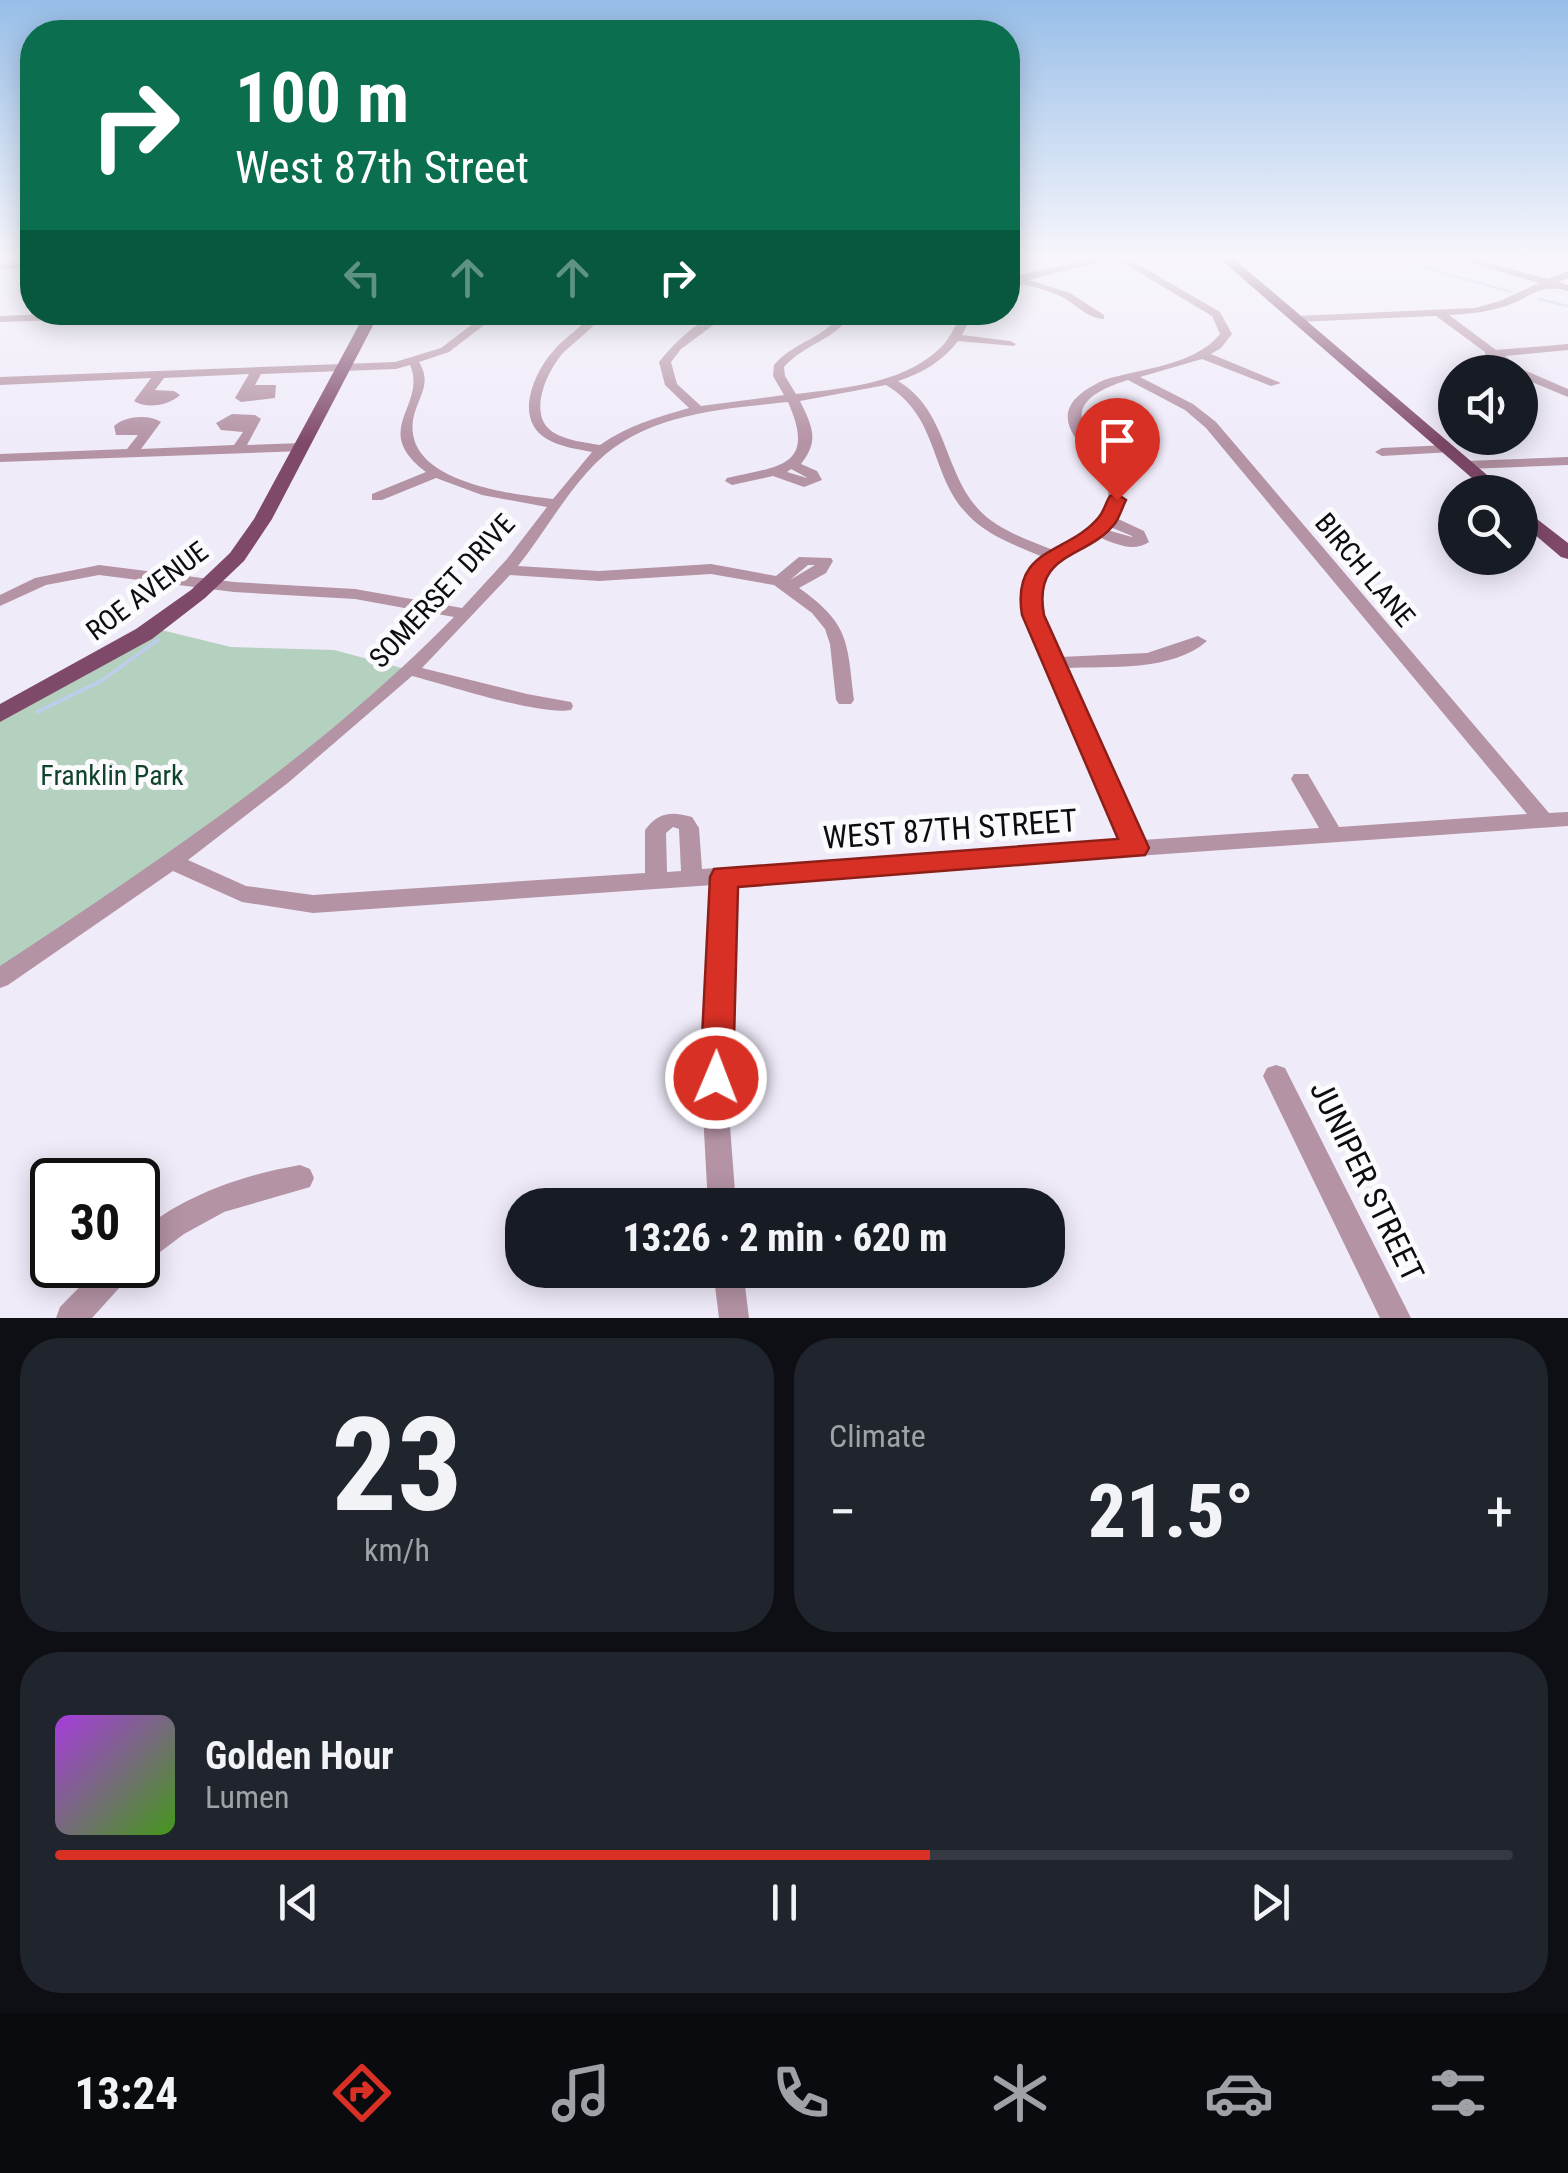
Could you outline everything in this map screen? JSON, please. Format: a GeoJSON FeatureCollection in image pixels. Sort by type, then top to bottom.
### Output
{"type":"FeatureCollection","features":[{"type":"Feature","properties":{"kind":"main road"},"geometry":{"type":"LineString","coordinates":[[1298,320],[1438,442]]}},
{"type":"Feature","properties":{"kind":"main road","name":"ROE AVENUE"},"geometry":{"type":"LineString","coordinates":[[0,714],[130,644],[210,584],[252,536],[366,325]]}},
{"type":"Feature","properties":{"kind":"main road"},"geometry":{"type":"LineString","coordinates":[[1453,455],[1477,475]]}},
{"type":"Feature","properties":{"kind":"main road"},"geometry":{"type":"LineString","coordinates":[[1538,530],[1568,553]]}},
{"type":"Feature","properties":{"kind":"street"},"geometry":{"type":"LineString","coordinates":[[1135,848],[1033,615],[1029,593],[1035,574],[1114,511],[1115,491],[1078,432],[1074,416],[1088,392],[1203,355],[1224,340],[1221,320]]}},
{"type":"Feature","properties":{"kind":"street"},"geometry":{"type":"LineString","coordinates":[[1447,320],[1490,354],[1568,347]]}},
{"type":"Feature","properties":{"kind":"street"},"geometry":{"type":"LineString","coordinates":[[0,381],[414,362],[445,350],[480,325]]}},
{"type":"Feature","properties":{"kind":"street"},"geometry":{"type":"LineString","coordinates":[[586,325],[543,374],[532,416],[538,427],[553,437],[602,450]]}},
{"type":"Feature","properties":{"kind":"street"},"geometry":{"type":"LineString","coordinates":[[697,409],[671,385],[664,366],[677,347],[708,325]]}},
{"type":"Feature","properties":{"kind":"street"},"geometry":{"type":"LineString","coordinates":[[732,482],[776,473],[801,457],[807,440],[804,416],[778,376],[779,364],[840,325]]}},
{"type":"Feature","properties":{"kind":"street","name":"SOMERSET DRIVE"},"geometry":{"type":"LineString","coordinates":[[0,978],[170,861],[316,751],[466,614],[506,570],[580,468],[602,450],[644,426],[697,409],[888,381],[938,356],[961,325]]}},
{"type":"Feature","properties":{"kind":"street"},"geometry":{"type":"LineString","coordinates":[[954,337],[1010,344]]}},
{"type":"Feature","properties":{"kind":"street"},"geometry":{"type":"LineString","coordinates":[[1203,355],[1275,383]]}},
{"type":"Feature","properties":{"kind":"street"},"geometry":{"type":"LineString","coordinates":[[414,362],[421,378],[408,417],[407,438],[418,458],[437,473],[480,492],[556,504]]}},
{"type":"Feature","properties":{"kind":"street"},"geometry":{"type":"LineString","coordinates":[[246,389],[257,371]]}},
{"type":"Feature","properties":{"kind":"street"},"geometry":{"type":"LineString","coordinates":[[148,393],[161,374]]}},
{"type":"Feature","properties":{"kind":"street","name":"BIRCH LANE"},"geometry":{"type":"LineString","coordinates":[[1129,376],[1189,407],[1211,425],[1543,820]]}},
{"type":"Feature","properties":{"kind":"street"},"geometry":{"type":"LineString","coordinates":[[1538,380],[1568,393]]}},
{"type":"Feature","properties":{"kind":"street"},"geometry":{"type":"LineString","coordinates":[[888,381],[923,406],[956,484],[973,512],[1006,534],[1054,556]]}},
{"type":"Feature","properties":{"kind":"street"},"geometry":{"type":"LineString","coordinates":[[238,449],[251,428]]}},
{"type":"Feature","properties":{"kind":"street"},"geometry":{"type":"LineString","coordinates":[[130,454],[146,432]]}},
{"type":"Feature","properties":{"kind":"street"},"geometry":{"type":"LineString","coordinates":[[0,458],[302,446]]}},
{"type":"Feature","properties":{"kind":"street"},"geometry":{"type":"LineString","coordinates":[[1382,452],[1438,450]]}},
{"type":"Feature","properties":{"kind":"street"},"geometry":{"type":"LineString","coordinates":[[1466,466],[1568,461]]}},
{"type":"Feature","properties":{"kind":"street"},"geometry":{"type":"LineString","coordinates":[[776,473],[804,484],[815,480],[812,474],[792,465]]}},
{"type":"Feature","properties":{"kind":"street"},"geometry":{"type":"LineString","coordinates":[[377,497],[437,473]]}},
{"type":"Feature","properties":{"kind":"street"},"geometry":{"type":"LineString","coordinates":[[506,570],[599,576],[711,569],[784,584],[818,610],[837,636],[844,700]]}},
{"type":"Feature","properties":{"kind":"street"},"geometry":{"type":"LineString","coordinates":[[0,602],[41,582],[80,572],[115,571],[210,584],[355,594],[466,614]]}},
{"type":"Feature","properties":{"kind":"street"},"geometry":{"type":"LineString","coordinates":[[1054,663],[1156,657],[1198,641]]}},
{"type":"Feature","properties":{"kind":"street"},"geometry":{"type":"LineString","coordinates":[[408,670],[564,706]]}},
{"type":"Feature","properties":{"kind":"street"},"geometry":{"type":"LineString","coordinates":[[1300,779],[1333,835]]}},
{"type":"Feature","properties":{"kind":"street","name":"WEST 87TH STREET"},"geometry":{"type":"LineString","coordinates":[[170,861],[242,894],[291,904],[1568,818]]}},
{"type":"Feature","properties":{"kind":"street"},"geometry":{"type":"LineString","coordinates":[[656,881],[655,830],[670,819],[685,822],[689,828],[692,879]]}},
{"type":"Feature","properties":{"kind":"street"},"geometry":{"type":"LineString","coordinates":[[721,1188],[716,1114],[724,877]]}},
{"type":"Feature","properties":{"kind":"street","name":"JUNIPER STREET"},"geometry":{"type":"LineString","coordinates":[[1276,1076],[1396,1318]]}},
{"type":"Feature","properties":{"kind":"street"},"geometry":{"type":"LineString","coordinates":[[160,1235],[190,1214],[232,1194],[300,1178]]}},
{"type":"Feature","properties":{"kind":"street"},"geometry":{"type":"LineString","coordinates":[[71,1318],[99,1288]]}},
{"type":"Feature","properties":{"kind":"street"},"geometry":{"type":"LineString","coordinates":[[730,1288],[734,1318]]}},
{"type":"Feature","properties":{"kind":"green space","name":"Franklin Park"},"geometry":{"type":"Polygon","coordinates":[[[153,628],[231,647],[334,650],[409,670],[375,702],[0,978],[0,714],[153,628]]]}},
{"type":"Feature","properties":{"kind":"waterway"},"geometry":{"type":"LineString","coordinates":[[37,712],[101,681],[158,640]]}},
{"type":"Feature","properties":{"kind":"route"},"geometry":{"type":"LineString","coordinates":[[716,1078],[724,877],[1135,848],[1033,615],[1029,593],[1041,566],[1107,520],[1117,500]]}}]}
